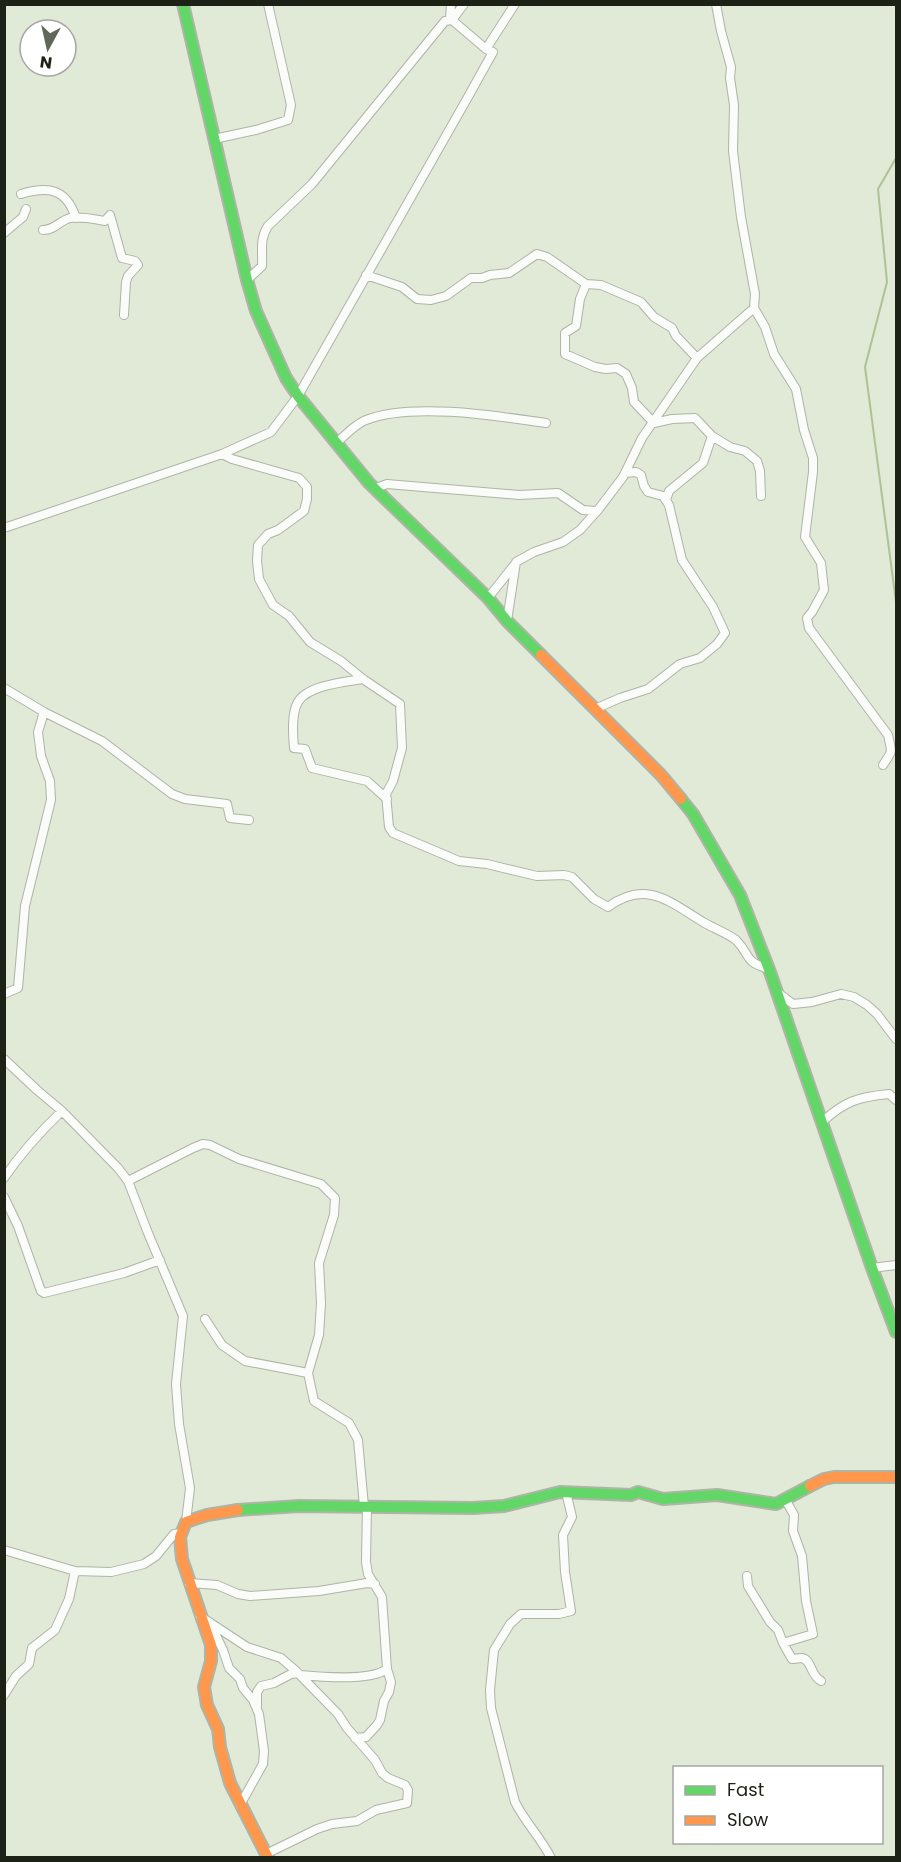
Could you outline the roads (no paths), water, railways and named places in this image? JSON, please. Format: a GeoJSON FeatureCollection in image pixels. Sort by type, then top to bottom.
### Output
{"type":"FeatureCollection","features":[{"type":"Feature","properties":{"kind":"street"},"geometry":{"type":"LineString","coordinates":[[183,4],[247,280],[256,311],[286,378],[336,443],[376,489],[488,598],[507,621],[661,775],[693,814],[740,895],[769,969],[872,1268],[897,1332]]}},
{"type":"Feature","properties":{"kind":"street"},"geometry":{"type":"LineString","coordinates":[[214,138],[256,130],[288,120],[291,105],[268,4]]}},
{"type":"Feature","properties":{"kind":"street"},"geometry":{"type":"LineString","coordinates":[[451,4],[451,20]]}},
{"type":"Feature","properties":{"kind":"street"},"geometry":{"type":"LineString","coordinates":[[247,280],[262,266],[261,242],[268,226],[312,184],[445,21],[451,20],[464,4]]}},
{"type":"Feature","properties":{"kind":"street"},"geometry":{"type":"LineString","coordinates":[[486,49],[515,4]]}},
{"type":"Feature","properties":{"kind":"street"},"geometry":{"type":"LineString","coordinates":[[716,4],[731,67],[730,78],[734,105],[733,151],[741,217],[755,294],[754,308],[765,327],[774,354],[796,389],[804,430],[813,458],[805,537],[821,563],[824,590],[807,618],[809,628],[888,735],[890,758],[883,765]]}},
{"type":"Feature","properties":{"kind":"street"},"geometry":{"type":"LineString","coordinates":[[4,528],[222,454],[271,432],[298,396],[493,52],[486,49],[451,20]]}},
{"type":"Feature","properties":{"kind":"street"},"geometry":{"type":"LineString","coordinates":[[21,194],[33,190],[59,193],[65,196],[76,218]]}},
{"type":"Feature","properties":{"kind":"street"},"geometry":{"type":"LineString","coordinates":[[4,233],[23,217],[26,209]]}},
{"type":"Feature","properties":{"kind":"street"},"geometry":{"type":"LineString","coordinates":[[43,230],[51,229],[67,219],[76,218],[109,223],[122,258],[135,261],[138,265],[128,276],[124,315]]}},
{"type":"Feature","properties":{"kind":"street"},"geometry":{"type":"LineString","coordinates":[[366,274],[402,287],[417,299],[431,300],[446,296],[471,278],[509,273],[537,254],[547,257],[586,284],[601,285],[641,302],[654,317],[672,328],[676,336],[697,358]]}},
{"type":"Feature","properties":{"kind":"street"},"geometry":{"type":"LineString","coordinates":[[586,284],[580,299],[576,326],[566,333],[565,354],[606,369],[617,368],[626,374],[632,388],[634,402],[654,423]]}},
{"type":"Feature","properties":{"kind":"street"},"geometry":{"type":"LineString","coordinates":[[488,598],[516,562],[534,552],[563,542],[580,530],[625,473],[642,438],[697,358],[754,308]]}},
{"type":"Feature","properties":{"kind":"street"},"geometry":{"type":"LineString","coordinates":[[336,443],[363,421],[405,412],[469,414],[546,423]]}},
{"type":"Feature","properties":{"kind":"street"},"geometry":{"type":"LineString","coordinates":[[654,423],[695,418],[712,436],[730,447],[745,451],[757,461],[761,480],[760,496]]}},
{"type":"Feature","properties":{"kind":"street"},"geometry":{"type":"LineString","coordinates":[[666,500],[669,491],[703,463],[712,436]]}},
{"type":"Feature","properties":{"kind":"street"},"geometry":{"type":"LineString","coordinates":[[222,454],[299,478],[307,488],[304,511],[278,530],[267,534],[258,545],[259,579],[273,605],[289,616],[310,642],[341,660],[363,679],[400,704],[402,748],[393,781],[386,794],[389,827],[393,833],[459,861],[487,864],[537,876],[564,875],[572,878],[594,899],[608,907],[638,894],[657,895],[674,902],[735,940],[753,964],[769,969]]}},
{"type":"Feature","properties":{"kind":"street"},"geometry":{"type":"LineString","coordinates":[[596,709],[648,689],[680,664],[700,658],[717,644],[725,633],[713,607],[682,560],[666,500],[663,496],[648,492],[641,475],[636,472],[625,473]]}},
{"type":"Feature","properties":{"kind":"street"},"geometry":{"type":"LineString","coordinates":[[376,489],[387,484],[519,495],[558,494],[583,510],[597,511]]}},
{"type":"Feature","properties":{"kind":"street"},"geometry":{"type":"LineString","coordinates":[[507,621],[516,562]]}},
{"type":"Feature","properties":{"kind":"street"},"geometry":{"type":"LineString","coordinates":[[363,679],[322,686],[303,696],[297,702],[295,712],[292,730],[294,748],[305,749],[312,768],[367,781],[387,799]]}},
{"type":"Feature","properties":{"kind":"street"},"geometry":{"type":"LineString","coordinates":[[4,688],[102,741],[172,794],[185,799],[227,804],[230,818],[249,820]]}},
{"type":"Feature","properties":{"kind":"street"},"geometry":{"type":"LineString","coordinates":[[4,994],[18,988],[25,906],[51,800],[50,781],[41,756],[38,732],[45,712]]}},
{"type":"Feature","properties":{"kind":"street"},"geometry":{"type":"LineString","coordinates":[[777,992],[793,1004],[812,1002],[841,994],[854,997],[877,1014],[897,1039]]}},
{"type":"Feature","properties":{"kind":"street"},"geometry":{"type":"LineString","coordinates":[[4,1059],[62,1111],[128,1181],[183,1316],[176,1384],[179,1424],[190,1488],[186,1522],[180,1537],[182,1559],[200,1616],[211,1645],[211,1661],[204,1687],[207,1705],[218,1729],[220,1747],[230,1783],[267,1856],[317,1829],[332,1824],[357,1821],[376,1810],[408,1802],[408,1790],[405,1785],[382,1773],[375,1760],[338,1714],[299,1674],[281,1658],[247,1647],[200,1616]]}},
{"type":"Feature","properties":{"kind":"street"},"geometry":{"type":"LineString","coordinates":[[822,1122],[833,1112],[861,1096],[889,1094],[897,1100]]}},
{"type":"Feature","properties":{"kind":"street"},"geometry":{"type":"LineString","coordinates":[[4,1178],[33,1140],[62,1111]]}},
{"type":"Feature","properties":{"kind":"street"},"geometry":{"type":"LineString","coordinates":[[128,1181],[203,1144],[239,1159],[321,1184],[332,1193],[336,1206],[319,1263],[321,1303],[319,1335],[308,1373],[314,1401],[349,1423],[358,1440],[365,1506],[366,1562],[368,1574],[382,1597],[387,1669],[391,1682],[380,1720],[366,1737],[355,1738]]}},
{"type":"Feature","properties":{"kind":"street"},"geometry":{"type":"LineString","coordinates":[[4,1197],[18,1226],[41,1291],[44,1293],[124,1273],[160,1260]]}},
{"type":"Feature","properties":{"kind":"street"},"geometry":{"type":"LineString","coordinates":[[872,1268],[897,1264]]}},
{"type":"Feature","properties":{"kind":"street"},"geometry":{"type":"LineString","coordinates":[[205,1319],[222,1344],[245,1361],[308,1373]]}},
{"type":"Feature","properties":{"kind":"street"},"geometry":{"type":"LineString","coordinates":[[186,1522],[209,1513],[251,1509],[504,1506],[566,1492],[631,1495],[638,1492],[663,1499],[717,1496],[776,1504],[824,1479],[897,1477]]}},
{"type":"Feature","properties":{"kind":"street"},"geometry":{"type":"LineString","coordinates":[[551,1857],[545,1845],[521,1815],[515,1802],[491,1707],[490,1690],[494,1650],[510,1624],[521,1614],[559,1614],[572,1611],[566,1581],[563,1535],[572,1517],[566,1492]]}},
{"type":"Feature","properties":{"kind":"street"},"geometry":{"type":"LineString","coordinates":[[783,1643],[813,1634],[806,1601],[801,1556],[793,1531],[794,1515],[785,1498]]}},
{"type":"Feature","properties":{"kind":"street"},"geometry":{"type":"LineString","coordinates":[[4,1550],[75,1571],[111,1572],[144,1564],[156,1556],[174,1534],[181,1533]]}},
{"type":"Feature","properties":{"kind":"street"},"geometry":{"type":"LineString","coordinates":[[4,1695],[16,1676],[29,1664],[32,1648],[55,1630],[69,1599],[75,1571]]}},
{"type":"Feature","properties":{"kind":"street"},"geometry":{"type":"LineString","coordinates":[[747,1576],[747,1583],[770,1622],[778,1630],[792,1659],[804,1659],[814,1676],[821,1681]]}},
{"type":"Feature","properties":{"kind":"street"},"geometry":{"type":"LineString","coordinates":[[189,1583],[217,1585],[238,1594],[250,1596],[375,1584]]}},
{"type":"Feature","properties":{"kind":"street"},"geometry":{"type":"LineString","coordinates":[[210,1623],[229,1668],[240,1678],[246,1693],[257,1706]]}},
{"type":"Feature","properties":{"kind":"street"},"geometry":{"type":"LineString","coordinates":[[240,1805],[263,1764],[264,1751],[257,1706],[257,1692],[261,1686],[274,1683],[291,1674],[362,1676],[374,1675],[387,1669]]}},
{"type":"Feature","properties":{"kind":"waterway"},"geometry":{"type":"LineString","coordinates":[[896,158],[878,189],[887,282],[865,367],[896,602]]}}]}
